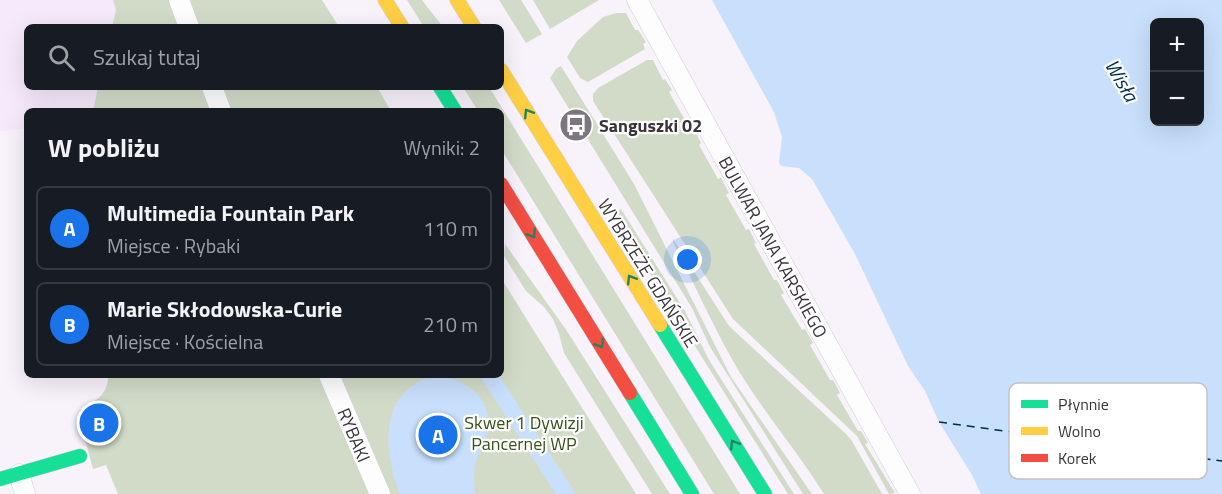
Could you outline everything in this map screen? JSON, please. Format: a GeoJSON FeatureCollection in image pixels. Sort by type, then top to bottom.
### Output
{"type":"FeatureCollection","features":[{"type":"Feature","properties":{"kind":"main road"},"geometry":{"type":"LineString","coordinates":[[385,0],[400,24]]}},
{"type":"Feature","properties":{"kind":"main road"},"geometry":{"type":"LineString","coordinates":[[457,0],[472,24]]}},
{"type":"Feature","properties":{"kind":"main road","name":"WYBRZEŻE GDAŃSKIE"},"geometry":{"type":"LineString","coordinates":[[504,75],[765,494]]}},
{"type":"Feature","properties":{"kind":"main road"},"geometry":{"type":"LineString","coordinates":[[442,90],[453,108]]}},
{"type":"Feature","properties":{"kind":"main road"},"geometry":{"type":"LineString","coordinates":[[504,189],[692,494]]}},
{"type":"Feature","properties":{"kind":"main road"},"geometry":{"type":"LineString","coordinates":[[9,476],[80,456]]}},
{"type":"Feature","properties":{"kind":"street"},"geometry":{"type":"LineString","coordinates":[[178,0],[188,24]]}},
{"type":"Feature","properties":{"kind":"street","name":"BULWAR JANA KARSKIEGO"},"geometry":{"type":"LineString","coordinates":[[637,0],[910,494]]}},
{"type":"Feature","properties":{"kind":"street"},"geometry":{"type":"LineString","coordinates":[[213,90],[220,108]]}},
{"type":"Feature","properties":{"kind":"street","name":"RYBAKI"},"geometry":{"type":"LineString","coordinates":[[330,378],[380,494]]}},
{"type":"Feature","properties":{"kind":"street"},"geometry":{"type":"LineString","coordinates":[[9,476],[25,494]]}},
{"type":"Feature","properties":{"kind":"shaded area"},"geometry":{"type":"Polygon","coordinates":[[[0,0],[113,0],[116,10],[113,24],[24,24],[24,90],[97,90],[94,108],[24,108],[24,128],[0,131],[0,0]]]}},
{"type":"Feature","properties":{"kind":"green space"},"geometry":{"type":"Polygon","coordinates":[[[113,0],[322,0],[337,24],[113,24],[116,10],[113,0]]]}},
{"type":"Feature","properties":{"kind":"green space"},"geometry":{"type":"Polygon","coordinates":[[[407,0],[422,0],[441,24],[422,24],[407,0]]]}},
{"type":"Feature","properties":{"kind":"green space"},"geometry":{"type":"Polygon","coordinates":[[[499,0],[521,0],[542,34],[526,43],[499,0]]]}},
{"type":"Feature","properties":{"kind":"green space"},"geometry":{"type":"Polygon","coordinates":[[[533,0],[599,0],[550,29],[533,0]]]}},
{"type":"Feature","properties":{"kind":"green space"},"geometry":{"type":"Polygon","coordinates":[[[626,13],[635,30],[638,30],[646,42],[643,44],[645,49],[588,82],[580,78],[567,57],[577,41],[603,17],[626,13]]]}},
{"type":"Feature","properties":{"kind":"green space"},"geometry":{"type":"Polygon","coordinates":[[[647,60],[653,60],[663,80],[665,79],[672,90],[669,92],[690,129],[694,129],[701,143],[699,145],[718,179],[721,178],[729,193],[726,195],[746,230],[749,229],[756,243],[754,244],[784,293],[781,295],[802,330],[805,329],[813,343],[810,345],[840,393],[837,395],[858,431],[861,431],[868,443],[865,444],[895,493],[889,494],[857,436],[733,319],[593,101],[593,94],[598,88],[647,60]]]}},
{"type":"Feature","properties":{"kind":"green space"},"geometry":{"type":"Polygon","coordinates":[[[561,66],[634,184],[731,377],[812,494],[803,494],[710,347],[692,308],[550,78],[561,66]]]}},
{"type":"Feature","properties":{"kind":"green space"},"geometry":{"type":"Polygon","coordinates":[[[97,90],[379,90],[389,108],[94,108],[97,90]]]}},
{"type":"Feature","properties":{"kind":"green space"},"geometry":{"type":"Polygon","coordinates":[[[465,90],[491,90],[502,108],[476,108],[465,90]]]}},
{"type":"Feature","properties":{"kind":"green space"},"geometry":{"type":"Polygon","coordinates":[[[504,111],[740,494],[714,494],[504,154],[504,111]]]}},
{"type":"Feature","properties":{"kind":"green space"},"geometry":{"type":"Polygon","coordinates":[[[621,209],[685,311],[709,360],[794,494],[788,494],[654,281],[617,211],[621,209]]]}},
{"type":"Feature","properties":{"kind":"green space"},"geometry":{"type":"Polygon","coordinates":[[[673,239],[729,326],[846,434],[882,494],[824,494],[740,373],[673,239]]]}},
{"type":"Feature","properties":{"kind":"green space"},"geometry":{"type":"Polygon","coordinates":[[[505,244],[567,331],[670,494],[652,494],[564,353],[553,319],[544,307],[526,291],[504,256],[505,244]]]}},
{"type":"Feature","properties":{"kind":"green space","name":"Skwer 1 Dywizji Pancernej WP"},"geometry":{"type":"Polygon","coordinates":[[[504,283],[636,494],[118,494],[106,465],[93,469],[82,428],[90,424],[84,408],[102,395],[108,378],[504,378],[504,283]]]}},
{"type":"Feature","properties":{"kind":"water","name":"Wisła"},"geometry":{"type":"Polygon","coordinates":[[[712,0],[1222,0],[1222,494],[981,494],[939,422],[925,391],[908,366],[855,254],[812,179],[799,168],[781,166],[779,163],[782,137],[774,112],[712,0]]]}},
{"type":"Feature","properties":{"kind":"water"},"geometry":{"type":"Polygon","coordinates":[[[428,378],[455,380],[474,391],[486,408],[488,431],[476,463],[474,478],[476,494],[400,494],[390,459],[388,442],[390,424],[394,409],[402,395],[415,384],[428,378]]]}},
{"type":"Feature","properties":{"kind":"water"},"geometry":{"type":"Polygon","coordinates":[[[481,378],[501,378],[576,494],[556,494],[481,378]]]}},
{"type":"Feature","properties":{"kind":"ferry route"},"geometry":{"type":"LineString","coordinates":[[939,422],[1009,432]]}},
{"type":"Feature","properties":{"kind":"ferry route"},"geometry":{"type":"LineString","coordinates":[[1207,459],[1222,461]]}},
{"type":"Feature","properties":{"kind":"traffic: fast"},"geometry":{"type":"LineString","coordinates":[[442,90],[453,108]]}},
{"type":"Feature","properties":{"kind":"traffic: fast"},"geometry":{"type":"LineString","coordinates":[[660,325],[765,494]]}},
{"type":"Feature","properties":{"kind":"traffic: fast"},"geometry":{"type":"LineString","coordinates":[[630,393],[692,494]]}},
{"type":"Feature","properties":{"kind":"traffic: fast"},"geometry":{"type":"LineString","coordinates":[[0,479],[80,456]]}},
{"type":"Feature","properties":{"kind":"traffic: slow"},"geometry":{"type":"LineString","coordinates":[[385,0],[400,24]]}},
{"type":"Feature","properties":{"kind":"traffic: slow"},"geometry":{"type":"LineString","coordinates":[[457,0],[472,24]]}},
{"type":"Feature","properties":{"kind":"traffic: slow"},"geometry":{"type":"LineString","coordinates":[[504,75],[660,325]]}},
{"type":"Feature","properties":{"kind":"traffic: jam"},"geometry":{"type":"LineString","coordinates":[[504,189],[630,393]]}},
{"type":"Feature","properties":{"kind":"place","name":"Sanguszki 02"},"geometry":{"type":"Point","coordinates":[576,125]}},
{"type":"Feature","properties":{"kind":"place","name":"Marie Skłodowska-Curie"},"geometry":{"type":"Point","coordinates":[99,423]}},
{"type":"Feature","properties":{"kind":"place","name":"Multimedia Fountain Park"},"geometry":{"type":"Point","coordinates":[438,435]}}]}
